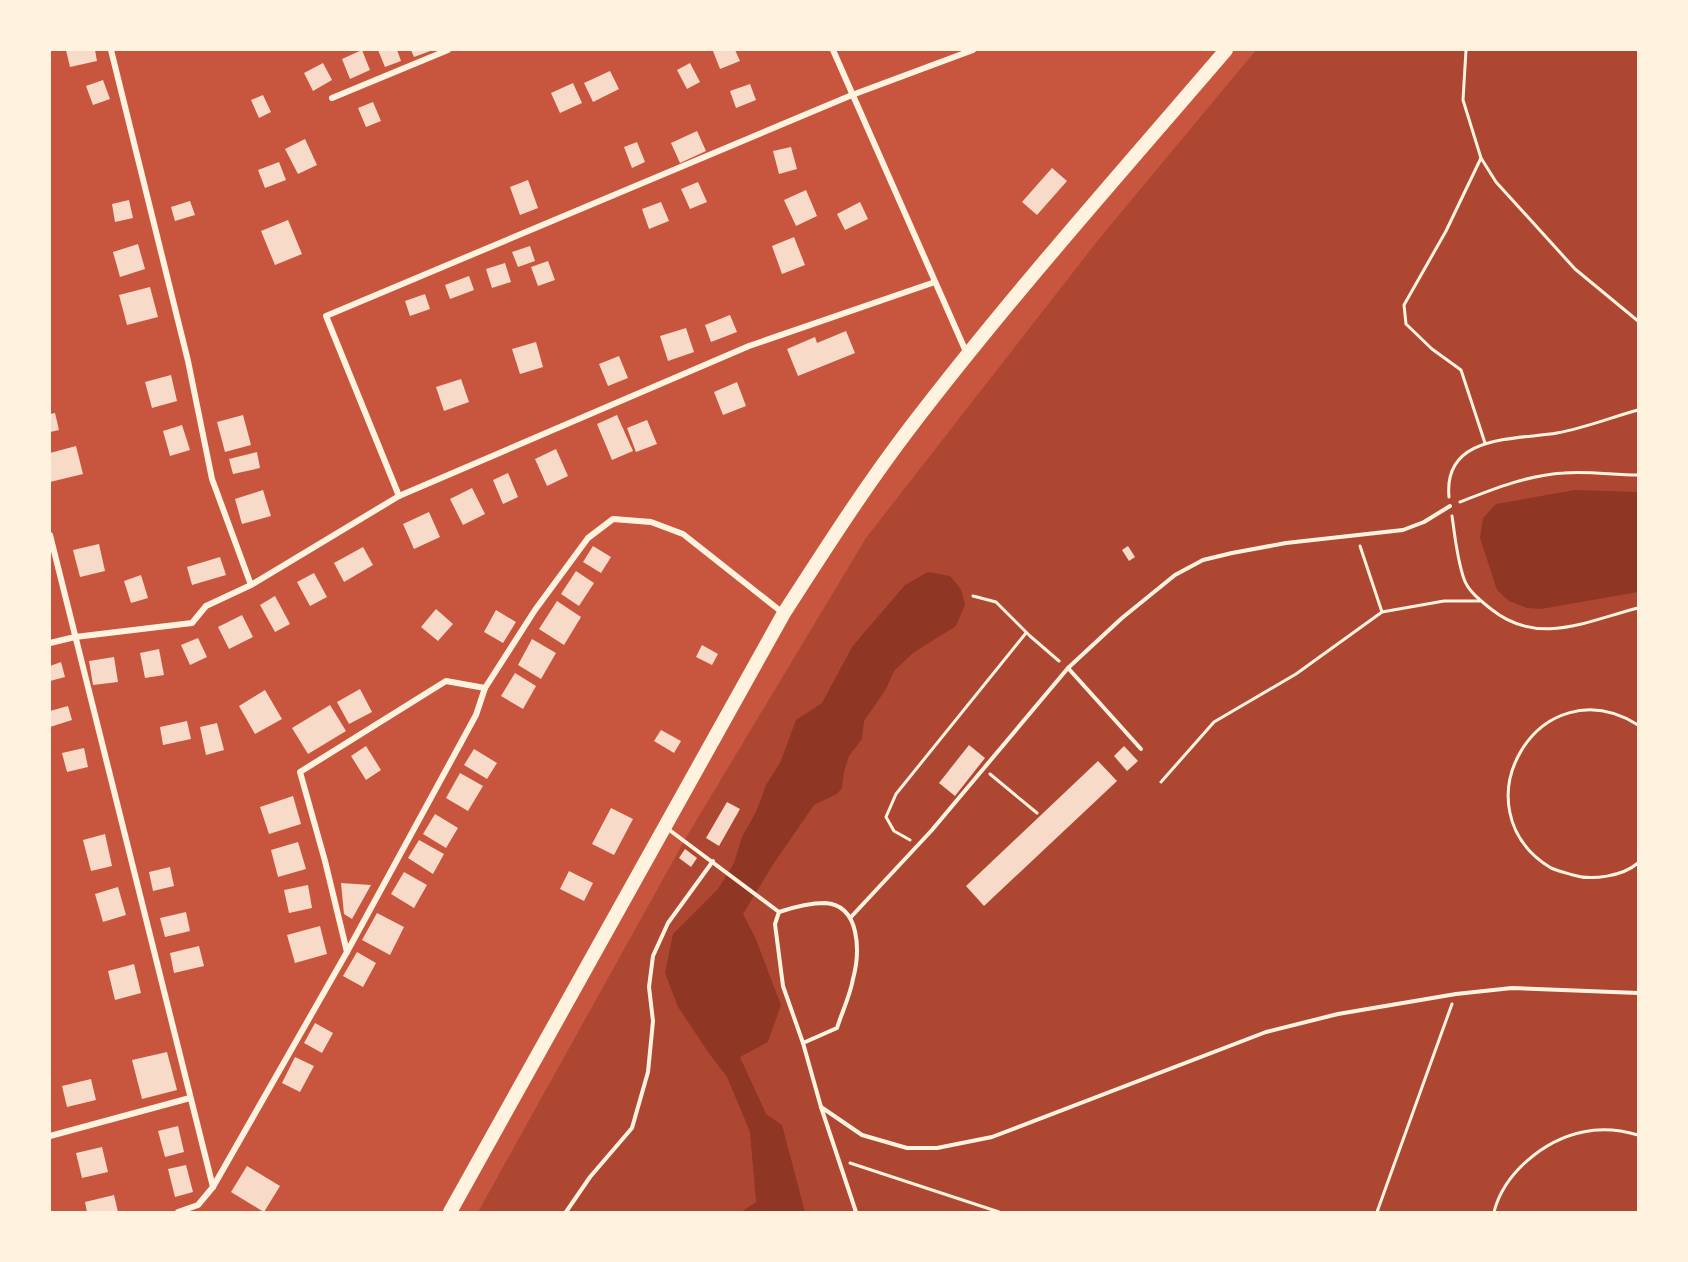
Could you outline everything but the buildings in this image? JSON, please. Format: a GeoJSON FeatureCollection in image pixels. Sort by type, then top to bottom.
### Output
{"type":"FeatureCollection","features":[{"type":"Feature","properties":{"kind":"main road"},"geometry":{"type":"LineString","coordinates":[[450,1212],[784,613],[836,532],[894,450],[967,355],[1226,50]]}},
{"type":"Feature","properties":{"kind":"street"},"geometry":{"type":"LineString","coordinates":[[111,50],[188,361],[212,479],[251,585]]}},
{"type":"Feature","properties":{"kind":"street"},"geometry":{"type":"LineString","coordinates":[[332,98],[448,50]]}},
{"type":"Feature","properties":{"kind":"street"},"geometry":{"type":"LineString","coordinates":[[833,50],[967,355]]}},
{"type":"Feature","properties":{"kind":"street"},"geometry":{"type":"LineString","coordinates":[[399,496],[326,316],[852,95],[973,50]]}},
{"type":"Feature","properties":{"kind":"street"},"geometry":{"type":"LineString","coordinates":[[50,643],[75,637],[192,623],[206,606],[251,585],[399,496],[749,346],[935,282]]}},
{"type":"Feature","properties":{"kind":"street"},"geometry":{"type":"LineString","coordinates":[[178,1212],[198,1204],[213,1187],[347,952],[476,716],[485,688],[535,610],[588,538],[613,519],[651,522],[683,534],[784,613]]}},
{"type":"Feature","properties":{"kind":"street"},"geometry":{"type":"LineString","coordinates":[[50,535],[213,1187]]}},
{"type":"Feature","properties":{"kind":"street"},"geometry":{"type":"LineString","coordinates":[[347,952],[300,772],[446,681],[485,688]]}},
{"type":"Feature","properties":{"kind":"street"},"geometry":{"type":"LineString","coordinates":[[50,1136],[190,1098]]}},
{"type":"Feature","properties":{"kind":"lane"},"geometry":{"type":"LineString","coordinates":[[851,917],[932,830],[1068,668],[1122,618],[1175,575],[1203,560],[1286,543],[1403,530],[1424,522],[1450,506]]}},
{"type":"Feature","properties":{"kind":"lane"},"geometry":{"type":"LineString","coordinates":[[1068,668],[1141,749]]}},
{"type":"Feature","properties":{"kind":"lane"},"geometry":{"type":"LineString","coordinates":[[664,826],[779,912]]}},
{"type":"Feature","properties":{"kind":"lane"},"geometry":{"type":"LineString","coordinates":[[566,1212],[590,1177],[632,1128],[648,1072],[653,1021],[650,987],[653,956],[668,923],[713,861]]}},
{"type":"Feature","properties":{"kind":"lane"},"geometry":{"type":"LineString","coordinates":[[779,912],[804,904],[827,903],[844,909],[851,917],[857,945],[854,979],[837,1028],[803,1043]]}},
{"type":"Feature","properties":{"kind":"lane"},"geometry":{"type":"LineString","coordinates":[[779,912],[775,924],[783,986],[803,1043],[854,1212]]}},
{"type":"Feature","properties":{"kind":"lane"},"geometry":{"type":"LineString","coordinates":[[821,1107],[862,1135],[917,1148],[937,1148],[992,1137],[1266,1032],[1338,1014],[1455,994],[1512,988],[1638,993]]}},
{"type":"Feature","properties":{"kind":"path"},"geometry":{"type":"LineString","coordinates":[[1466,50],[1463,100],[1481,158],[1496,182],[1575,269],[1638,321]]}},
{"type":"Feature","properties":{"kind":"path"},"geometry":{"type":"LineString","coordinates":[[1481,158],[1446,231],[1404,305],[1406,324],[1432,349],[1461,370],[1485,443]]}},
{"type":"Feature","properties":{"kind":"path"},"geometry":{"type":"LineString","coordinates":[[1638,410],[1560,432],[1485,443],[1463,455],[1452,467],[1448,486],[1464,580],[1480,600],[1504,620],[1534,630],[1581,625],[1638,608]]}},
{"type":"Feature","properties":{"kind":"path"},"geometry":{"type":"LineString","coordinates":[[1450,506],[1494,489],[1535,477],[1563,473],[1638,475]]}},
{"type":"Feature","properties":{"kind":"path"},"geometry":{"type":"LineString","coordinates":[[1356,535],[1382,612]]}},
{"type":"Feature","properties":{"kind":"path"},"geometry":{"type":"LineString","coordinates":[[973,596],[996,602],[1026,633],[1068,668]]}},
{"type":"Feature","properties":{"kind":"path"},"geometry":{"type":"LineString","coordinates":[[1161,782],[1214,722],[1296,674],[1382,612],[1444,601],[1480,600]]}},
{"type":"Feature","properties":{"kind":"path"},"geometry":{"type":"LineString","coordinates":[[932,830],[920,841],[907,839],[894,831],[885,817],[896,794],[1026,633]]}},
{"type":"Feature","properties":{"kind":"path"},"geometry":{"type":"LineString","coordinates":[[1638,725],[1623,715],[1596,709],[1568,713],[1542,725],[1522,746],[1518,754],[1510,772],[1508,800],[1515,828],[1530,851],[1552,868],[1580,877],[1608,877],[1634,867],[1638,863]]}},
{"type":"Feature","properties":{"kind":"path"},"geometry":{"type":"LineString","coordinates":[[984,770],[1037,813]]}},
{"type":"Feature","properties":{"kind":"path"},"geometry":{"type":"LineString","coordinates":[[1377,1212],[1455,994]]}},
{"type":"Feature","properties":{"kind":"path"},"geometry":{"type":"LineString","coordinates":[[1494,1212],[1517,1170],[1547,1145],[1583,1132],[1622,1130],[1638,1135]]}},
{"type":"Feature","properties":{"kind":"path"},"geometry":{"type":"LineString","coordinates":[[838,1160],[999,1212]]}},
{"type":"Feature","properties":{"kind":"shaded area"},"geometry":{"type":"Polygon","coordinates":[[[1256,50],[1638,50],[1638,1212],[478,1212],[687,836],[866,538],[1099,239],[1256,50]]]}},
{"type":"Feature","properties":{"kind":"shaded area"},"geometry":{"type":"Polygon","coordinates":[[[1575,490],[1638,492],[1638,592],[1541,609],[1527,608],[1509,601],[1497,590],[1480,538],[1483,518],[1496,504],[1575,490]]]}},
{"type":"Feature","properties":{"kind":"shaded area"},"geometry":{"type":"Polygon","coordinates":[[[928,572],[950,576],[961,589],[965,605],[956,626],[913,653],[894,671],[886,689],[864,721],[862,739],[849,756],[842,788],[837,794],[814,805],[772,866],[743,914],[755,937],[781,1005],[768,1042],[740,1057],[766,1114],[782,1125],[805,1212],[741,1212],[756,1202],[750,1132],[727,1077],[678,1007],[665,973],[673,934],[718,889],[734,863],[742,837],[756,812],[766,785],[780,763],[796,720],[822,703],[852,647],[905,585],[928,572]]]}}]}
